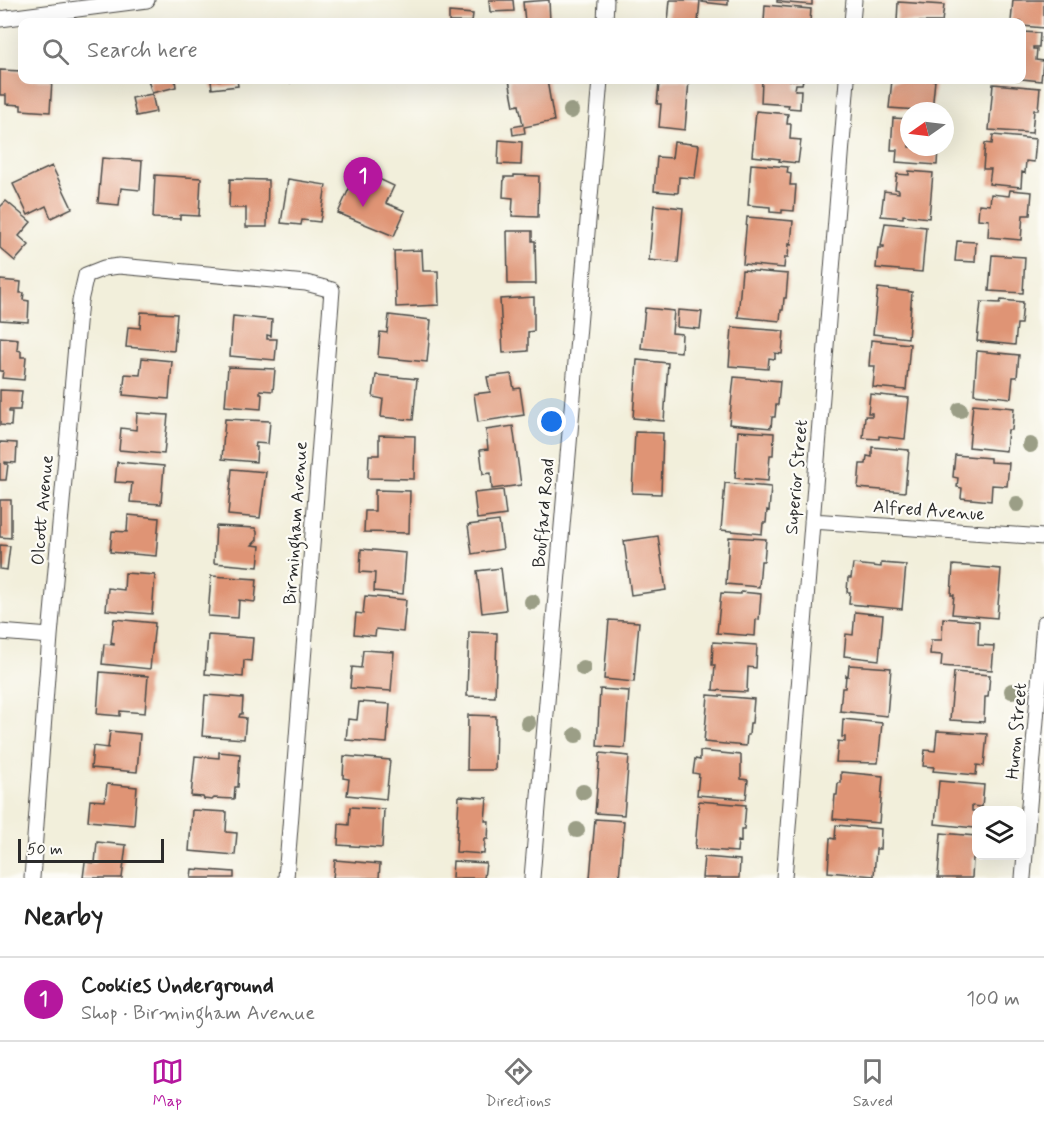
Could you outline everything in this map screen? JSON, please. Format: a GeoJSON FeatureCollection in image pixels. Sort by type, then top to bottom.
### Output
{"type":"FeatureCollection","features":[{"type":"Feature","properties":{"kind":"street"},"geometry":{"type":"LineString","coordinates":[[0,19],[147,0]]}},
{"type":"Feature","properties":{"kind":"street"},"geometry":{"type":"LineString","coordinates":[[604,18],[606,0]]}},
{"type":"Feature","properties":{"kind":"street"},"geometry":{"type":"LineString","coordinates":[[852,18],[854,0]]}},
{"type":"Feature","properties":{"kind":"street","name":"Bouffard Road"},"geometry":{"type":"LineString","coordinates":[[532,878],[600,84]]}},
{"type":"Feature","properties":{"kind":"street","name":"Superior Street"},"geometry":{"type":"LineString","coordinates":[[784,878],[848,84]]}},
{"type":"Feature","properties":{"kind":"street","name":"Olcott Avenue"},"geometry":{"type":"LineString","coordinates":[[32,878],[50,636],[80,302],[86,275],[104,268],[119,266],[214,274]]}},
{"type":"Feature","properties":{"kind":"street","name":"Birmingham Avenue"},"geometry":{"type":"LineString","coordinates":[[214,274],[306,284],[332,290],[286,878]]}},
{"type":"Feature","properties":{"kind":"street","name":"Alfred Avenue"},"geometry":{"type":"LineString","coordinates":[[812,521],[1044,537]]}},
{"type":"Feature","properties":{"kind":"street","name":"Huron Street"},"geometry":{"type":"LineString","coordinates":[[1023,878],[1044,623]]}},
{"type":"Feature","properties":{"kind":"street"},"geometry":{"type":"LineString","coordinates":[[0,632],[50,636]]}},
{"type":"Feature","properties":{"kind":"building"},"geometry":{"type":"Polygon","coordinates":[[[489,0],[513,0],[514,11],[490,12],[489,0]]]}},
{"type":"Feature","properties":{"kind":"building"},"geometry":{"type":"Polygon","coordinates":[[[549,0],[550,18],[525,18],[523,2],[549,0]]]}},
{"type":"Feature","properties":{"kind":"building"},"geometry":{"type":"Polygon","coordinates":[[[670,0],[700,0],[698,18],[668,18],[670,0]]]}},
{"type":"Feature","properties":{"kind":"building"},"geometry":{"type":"Polygon","coordinates":[[[702,0],[728,0],[728,5],[702,2],[702,0]]]}},
{"type":"Feature","properties":{"kind":"building"},"geometry":{"type":"Polygon","coordinates":[[[777,0],[812,0],[812,5],[777,2],[777,0]]]}},
{"type":"Feature","properties":{"kind":"building"},"geometry":{"type":"Polygon","coordinates":[[[1013,0],[1044,0],[1044,28],[1026,26],[1026,18],[1011,18],[1013,0]]]}},
{"type":"Feature","properties":{"kind":"building"},"geometry":{"type":"Polygon","coordinates":[[[898,2],[944,5],[942,18],[897,18],[898,2]]]}},
{"type":"Feature","properties":{"kind":"building"},"geometry":{"type":"Polygon","coordinates":[[[765,5],[811,9],[810,18],[764,18],[765,5]]]}},
{"type":"Feature","properties":{"kind":"building"},"geometry":{"type":"Polygon","coordinates":[[[449,12],[473,14],[472,18],[449,18],[449,12]]]}},
{"type":"Feature","properties":{"kind":"building"},"geometry":{"type":"Polygon","coordinates":[[[1026,32],[1040,33],[1039,47],[1033,47],[1033,49],[1037,49],[1036,60],[1043,61],[1041,81],[1026,79],[1026,32]]]}},
{"type":"Feature","properties":{"kind":"building"},"geometry":{"type":"Polygon","coordinates":[[[0,70],[18,71],[18,84],[52,84],[50,112],[21,110],[21,105],[6,104],[6,95],[0,95],[0,70]]]}},
{"type":"Feature","properties":{"kind":"building"},"geometry":{"type":"Polygon","coordinates":[[[149,84],[176,84],[176,87],[152,93],[149,84]]]}},
{"type":"Feature","properties":{"kind":"building"},"geometry":{"type":"Polygon","coordinates":[[[211,84],[238,84],[238,86],[212,89],[211,84]]]}},
{"type":"Feature","properties":{"kind":"building"},"geometry":{"type":"Polygon","coordinates":[[[510,84],[548,84],[554,121],[524,127],[525,133],[513,135],[512,127],[523,125],[519,105],[514,106],[510,84]]]}},
{"type":"Feature","properties":{"kind":"building"},"geometry":{"type":"Polygon","coordinates":[[[659,84],[689,84],[685,130],[659,127],[661,104],[657,104],[659,84]]]}},
{"type":"Feature","properties":{"kind":"building"},"geometry":{"type":"Polygon","coordinates":[[[762,84],[796,84],[795,90],[801,90],[800,109],[788,108],[789,105],[761,103],[762,84]]]}},
{"type":"Feature","properties":{"kind":"building"},"geometry":{"type":"Polygon","coordinates":[[[892,84],[935,84],[933,102],[900,102],[900,109],[889,108],[892,84]]]}},
{"type":"Feature","properties":{"kind":"building"},"geometry":{"type":"Polygon","coordinates":[[[993,84],[1040,88],[1038,110],[1034,110],[1032,133],[989,130],[993,84]]]}},
{"type":"Feature","properties":{"kind":"building"},"geometry":{"type":"Polygon","coordinates":[[[152,94],[156,112],[136,116],[132,98],[152,94]]]}},
{"type":"Feature","properties":{"kind":"building"},"geometry":{"type":"Polygon","coordinates":[[[756,111],[788,114],[787,124],[791,124],[790,139],[801,140],[798,163],[752,156],[756,111]]]}},
{"type":"Feature","properties":{"kind":"building"},"geometry":{"type":"Polygon","coordinates":[[[893,118],[900,118],[900,156],[938,156],[937,165],[896,162],[897,150],[891,150],[893,118]]]}},
{"type":"Feature","properties":{"kind":"building"},"geometry":{"type":"Polygon","coordinates":[[[993,135],[1036,139],[1034,162],[1026,161],[1025,173],[1022,172],[1021,187],[989,184],[991,169],[983,169],[985,143],[992,144],[993,135]]]}},
{"type":"Feature","properties":{"kind":"building"},"geometry":{"type":"Polygon","coordinates":[[[499,140],[522,142],[521,165],[498,164],[499,140]]]}},
{"type":"Feature","properties":{"kind":"building"},"geometry":{"type":"Polygon","coordinates":[[[674,142],[699,145],[695,178],[679,177],[678,193],[654,191],[657,157],[672,158],[674,142]]]}},
{"type":"Feature","properties":{"kind":"building"},"geometry":{"type":"Polygon","coordinates":[[[102,158],[142,161],[140,190],[121,188],[119,205],[98,203],[102,158]]]}},
{"type":"Feature","properties":{"kind":"building"},"geometry":{"type":"Polygon","coordinates":[[[751,164],[788,167],[787,173],[791,174],[790,185],[796,185],[794,211],[770,212],[770,207],[748,205],[751,164]]]}},
{"type":"Feature","properties":{"kind":"building"},"geometry":{"type":"Polygon","coordinates":[[[52,166],[72,208],[51,218],[46,206],[28,215],[13,184],[52,166]]]}},
{"type":"Feature","properties":{"kind":"building"},"geometry":{"type":"Polygon","coordinates":[[[358,169],[394,186],[386,203],[405,211],[394,236],[338,213],[358,169]]]}},
{"type":"Feature","properties":{"kind":"building"},"geometry":{"type":"Polygon","coordinates":[[[909,171],[933,173],[929,218],[903,215],[903,218],[881,216],[884,191],[899,193],[899,190],[895,189],[897,174],[909,175],[909,171]]]}},
{"type":"Feature","properties":{"kind":"building"},"geometry":{"type":"Polygon","coordinates":[[[155,175],[201,178],[199,216],[180,215],[180,219],[153,218],[155,175]]]}},
{"type":"Feature","properties":{"kind":"building"},"geometry":{"type":"Polygon","coordinates":[[[514,175],[539,176],[538,217],[512,216],[513,198],[503,197],[504,177],[514,177],[514,175]]]}},
{"type":"Feature","properties":{"kind":"building"},"geometry":{"type":"Polygon","coordinates":[[[230,179],[268,180],[267,227],[246,227],[246,208],[229,208],[230,179]]]}},
{"type":"Feature","properties":{"kind":"building"},"geometry":{"type":"Polygon","coordinates":[[[288,179],[326,185],[320,222],[302,220],[301,225],[281,223],[288,179]]]}},
{"type":"Feature","properties":{"kind":"building"},"geometry":{"type":"Polygon","coordinates":[[[1010,190],[1032,192],[1030,215],[1023,215],[1021,240],[988,237],[989,220],[978,219],[979,204],[990,205],[991,194],[1009,196],[1010,190]]]}},
{"type":"Feature","properties":{"kind":"building"},"geometry":{"type":"Polygon","coordinates":[[[6,201],[31,222],[19,236],[29,245],[15,261],[0,248],[0,207],[6,201]]]}},
{"type":"Feature","properties":{"kind":"building"},"geometry":{"type":"Polygon","coordinates":[[[654,205],[683,208],[678,263],[649,260],[654,205]]]}},
{"type":"Feature","properties":{"kind":"building"},"geometry":{"type":"Polygon","coordinates":[[[747,217],[793,221],[791,245],[789,244],[788,257],[785,257],[784,268],[743,264],[747,217]]]}},
{"type":"Feature","properties":{"kind":"building"},"geometry":{"type":"Polygon","coordinates":[[[885,223],[926,227],[922,272],[876,268],[878,248],[884,248],[881,246],[885,223]]]}},
{"type":"Feature","properties":{"kind":"building"},"geometry":{"type":"Polygon","coordinates":[[[507,231],[532,231],[532,241],[535,241],[536,284],[508,284],[507,231]]]}},
{"type":"Feature","properties":{"kind":"building"},"geometry":{"type":"Polygon","coordinates":[[[957,241],[976,242],[975,262],[955,261],[957,241]]]}},
{"type":"Feature","properties":{"kind":"building"},"geometry":{"type":"Polygon","coordinates":[[[422,250],[423,271],[438,271],[439,305],[396,307],[394,251],[422,250]]]}},
{"type":"Feature","properties":{"kind":"building"},"geometry":{"type":"Polygon","coordinates":[[[992,255],[1025,257],[1023,293],[989,291],[992,255]]]}},
{"type":"Feature","properties":{"kind":"building"},"geometry":{"type":"Polygon","coordinates":[[[742,270],[788,274],[786,298],[784,298],[780,321],[738,317],[742,270]]]}},
{"type":"Feature","properties":{"kind":"building"},"geometry":{"type":"Polygon","coordinates":[[[0,280],[21,282],[20,293],[24,293],[23,300],[29,301],[28,322],[0,320],[0,280]]]}},
{"type":"Feature","properties":{"kind":"building"},"geometry":{"type":"Polygon","coordinates":[[[878,288],[912,292],[908,338],[873,334],[878,288]]]}},
{"type":"Feature","properties":{"kind":"building"},"geometry":{"type":"Polygon","coordinates":[[[534,297],[534,331],[528,332],[528,351],[503,353],[500,299],[534,297]]]}},
{"type":"Feature","properties":{"kind":"building"},"geometry":{"type":"Polygon","coordinates":[[[1001,300],[1023,302],[1021,324],[1017,324],[1015,345],[977,341],[981,302],[1000,303],[1001,300]]]}},
{"type":"Feature","properties":{"kind":"building"},"geometry":{"type":"Polygon","coordinates":[[[645,308],[674,311],[672,333],[682,334],[681,352],[641,348],[645,308]]]}},
{"type":"Feature","properties":{"kind":"building"},"geometry":{"type":"Polygon","coordinates":[[[678,310],[702,312],[700,329],[677,327],[678,310]]]}},
{"type":"Feature","properties":{"kind":"building"},"geometry":{"type":"Polygon","coordinates":[[[141,312],[177,314],[174,351],[126,347],[128,327],[140,328],[141,312]]]}},
{"type":"Feature","properties":{"kind":"building"},"geometry":{"type":"Polygon","coordinates":[[[389,315],[431,320],[427,362],[378,357],[380,332],[387,333],[389,315]]]}},
{"type":"Feature","properties":{"kind":"building"},"geometry":{"type":"Polygon","coordinates":[[[233,316],[272,320],[271,336],[267,335],[267,339],[277,339],[275,360],[230,356],[233,316]]]}},
{"type":"Feature","properties":{"kind":"building"},"geometry":{"type":"Polygon","coordinates":[[[732,327],[784,331],[782,354],[775,353],[775,359],[769,358],[768,369],[729,366],[732,327]]]}},
{"type":"Feature","properties":{"kind":"building"},"geometry":{"type":"Polygon","coordinates":[[[0,337],[18,339],[17,350],[21,351],[21,357],[26,357],[24,380],[2,378],[0,337]]]}},
{"type":"Feature","properties":{"kind":"building"},"geometry":{"type":"Polygon","coordinates":[[[871,340],[910,344],[906,390],[873,387],[875,366],[869,366],[871,340]]]}},
{"type":"Feature","properties":{"kind":"building"},"geometry":{"type":"Polygon","coordinates":[[[977,351],[1019,355],[1017,377],[1013,377],[1011,398],[974,394],[977,351]]]}},
{"type":"Feature","properties":{"kind":"building"},"geometry":{"type":"Polygon","coordinates":[[[142,358],[172,361],[169,399],[123,395],[125,374],[140,375],[142,358]]]}},
{"type":"Feature","properties":{"kind":"building"},"geometry":{"type":"Polygon","coordinates":[[[637,360],[668,363],[664,421],[633,418],[637,360]]]}},
{"type":"Feature","properties":{"kind":"building"},"geometry":{"type":"Polygon","coordinates":[[[228,367],[275,369],[273,391],[260,390],[261,409],[225,406],[228,367]]]}},
{"type":"Feature","properties":{"kind":"building"},"geometry":{"type":"Polygon","coordinates":[[[511,374],[514,389],[520,388],[524,415],[478,422],[474,394],[490,392],[487,377],[511,374]]]}},
{"type":"Feature","properties":{"kind":"building"},"geometry":{"type":"Polygon","coordinates":[[[376,375],[417,379],[413,420],[381,417],[383,399],[373,397],[376,375]]]}},
{"type":"Feature","properties":{"kind":"building"},"geometry":{"type":"Polygon","coordinates":[[[734,377],[780,381],[778,405],[776,405],[775,417],[772,417],[771,428],[729,424],[734,377]]]}},
{"type":"Feature","properties":{"kind":"building"},"geometry":{"type":"Polygon","coordinates":[[[0,390],[22,391],[20,410],[9,410],[12,412],[11,426],[0,425],[0,390]]]}},
{"type":"Feature","properties":{"kind":"building"},"geometry":{"type":"Polygon","coordinates":[[[870,394],[909,398],[905,439],[879,436],[879,439],[863,438],[865,416],[872,416],[872,413],[868,413],[870,394]]]}},
{"type":"Feature","properties":{"kind":"building"},"geometry":{"type":"Polygon","coordinates":[[[973,404],[1014,408],[1012,430],[1008,430],[1006,451],[969,447],[973,404]]]}},
{"type":"Feature","properties":{"kind":"building"},"geometry":{"type":"Polygon","coordinates":[[[137,413],[168,415],[164,454],[119,450],[121,428],[136,430],[137,413]]]}},
{"type":"Feature","properties":{"kind":"building"},"geometry":{"type":"Polygon","coordinates":[[[225,419],[270,421],[268,444],[256,443],[256,462],[222,459],[225,419]]]}},
{"type":"Feature","properties":{"kind":"building"},"geometry":{"type":"Polygon","coordinates":[[[513,426],[521,485],[492,489],[491,473],[483,474],[480,450],[488,449],[486,430],[513,426]]]}},
{"type":"Feature","properties":{"kind":"building"},"geometry":{"type":"Polygon","coordinates":[[[738,431],[774,433],[768,481],[735,478],[738,431]]]}},
{"type":"Feature","properties":{"kind":"building"},"geometry":{"type":"Polygon","coordinates":[[[635,432],[663,433],[661,494],[632,493],[635,432]]]}},
{"type":"Feature","properties":{"kind":"building"},"geometry":{"type":"Polygon","coordinates":[[[379,435],[415,436],[414,479],[368,478],[369,455],[379,455],[379,435]]]}},
{"type":"Feature","properties":{"kind":"building"},"geometry":{"type":"Polygon","coordinates":[[[0,442],[17,443],[16,463],[5,462],[8,464],[6,480],[0,480],[0,442]]]}},
{"type":"Feature","properties":{"kind":"building"},"geometry":{"type":"Polygon","coordinates":[[[872,447],[909,450],[905,492],[858,488],[860,464],[866,464],[867,456],[872,457],[872,447]]]}},
{"type":"Feature","properties":{"kind":"building"},"geometry":{"type":"Polygon","coordinates":[[[955,455],[990,458],[990,462],[1009,463],[1007,486],[992,485],[991,501],[961,498],[962,488],[957,487],[958,478],[953,477],[955,455]]]}},
{"type":"Feature","properties":{"kind":"building"},"geometry":{"type":"Polygon","coordinates":[[[117,462],[164,466],[161,504],[130,502],[132,483],[115,482],[117,462]]]}},
{"type":"Feature","properties":{"kind":"building"},"geometry":{"type":"Polygon","coordinates":[[[232,469],[266,472],[260,518],[228,515],[232,469]]]}},
{"type":"Feature","properties":{"kind":"building"},"geometry":{"type":"Polygon","coordinates":[[[725,483],[771,487],[769,511],[767,510],[766,523],[763,523],[762,534],[721,530],[725,483]]]}},
{"type":"Feature","properties":{"kind":"building"},"geometry":{"type":"Polygon","coordinates":[[[375,490],[410,491],[409,533],[364,532],[365,511],[375,511],[375,490]]]}},
{"type":"Feature","properties":{"kind":"building"},"geometry":{"type":"Polygon","coordinates":[[[503,490],[506,515],[477,519],[474,493],[503,490]]]}},
{"type":"Feature","properties":{"kind":"building"},"geometry":{"type":"Polygon","coordinates":[[[0,500],[11,500],[11,538],[0,537],[0,500]]]}},
{"type":"Feature","properties":{"kind":"building"},"geometry":{"type":"Polygon","coordinates":[[[128,515],[159,518],[156,556],[110,552],[112,531],[127,532],[128,515]]]}},
{"type":"Feature","properties":{"kind":"building"},"geometry":{"type":"Polygon","coordinates":[[[499,521],[503,549],[472,554],[468,525],[499,521]]]}},
{"type":"Feature","properties":{"kind":"building"},"geometry":{"type":"Polygon","coordinates":[[[216,526],[255,528],[257,540],[252,545],[260,546],[258,567],[214,563],[216,526]]]}},
{"type":"Feature","properties":{"kind":"building"},"geometry":{"type":"Polygon","coordinates":[[[658,536],[666,590],[631,595],[624,541],[658,536]]]}},
{"type":"Feature","properties":{"kind":"building"},"geometry":{"type":"Polygon","coordinates":[[[729,537],[766,539],[759,587],[726,584],[729,537]]]}},
{"type":"Feature","properties":{"kind":"building"},"geometry":{"type":"Polygon","coordinates":[[[0,545],[10,546],[7,570],[0,569],[0,545]]]}},
{"type":"Feature","properties":{"kind":"building"},"geometry":{"type":"Polygon","coordinates":[[[361,549],[406,553],[403,594],[374,591],[375,573],[360,572],[361,549]]]}},
{"type":"Feature","properties":{"kind":"building"},"geometry":{"type":"Polygon","coordinates":[[[881,563],[906,565],[902,609],[849,604],[848,578],[851,578],[853,564],[881,567],[881,563]]]}},
{"type":"Feature","properties":{"kind":"building"},"geometry":{"type":"Polygon","coordinates":[[[953,565],[1001,569],[997,618],[952,614],[953,565]]]}},
{"type":"Feature","properties":{"kind":"building"},"geometry":{"type":"Polygon","coordinates":[[[501,568],[506,610],[482,613],[477,571],[501,568]]]}},
{"type":"Feature","properties":{"kind":"building"},"geometry":{"type":"Polygon","coordinates":[[[125,573],[155,575],[152,614],[106,610],[108,588],[124,590],[125,573]]]}},
{"type":"Feature","properties":{"kind":"building"},"geometry":{"type":"Polygon","coordinates":[[[211,576],[257,579],[255,602],[239,600],[238,618],[208,616],[211,576]]]}},
{"type":"Feature","properties":{"kind":"building"},"geometry":{"type":"Polygon","coordinates":[[[741,592],[761,594],[755,636],[717,633],[721,593],[741,594],[741,592]]]}},
{"type":"Feature","properties":{"kind":"building"},"geometry":{"type":"Polygon","coordinates":[[[365,596],[406,600],[403,632],[376,629],[375,636],[354,634],[356,613],[363,614],[365,596]]]}},
{"type":"Feature","properties":{"kind":"building"},"geometry":{"type":"Polygon","coordinates":[[[855,612],[883,615],[879,660],[844,656],[846,634],[853,635],[855,612]]]}},
{"type":"Feature","properties":{"kind":"building"},"geometry":{"type":"Polygon","coordinates":[[[943,618],[979,621],[978,645],[994,646],[992,670],[941,666],[942,655],[930,654],[931,640],[942,640],[943,618]]]}},
{"type":"Feature","properties":{"kind":"building"},"geometry":{"type":"Polygon","coordinates":[[[114,619],[155,623],[150,669],[102,664],[104,644],[114,645],[111,642],[114,619]]]}},
{"type":"Feature","properties":{"kind":"building"},"geometry":{"type":"Polygon","coordinates":[[[609,620],[639,622],[634,682],[604,679],[609,620]]]}},
{"type":"Feature","properties":{"kind":"building"},"geometry":{"type":"Polygon","coordinates":[[[469,632],[497,633],[495,697],[467,696],[469,632]]]}},
{"type":"Feature","properties":{"kind":"building"},"geometry":{"type":"Polygon","coordinates":[[[208,635],[253,638],[251,661],[244,660],[243,677],[205,674],[208,635]]]}},
{"type":"Feature","properties":{"kind":"building"},"geometry":{"type":"Polygon","coordinates":[[[713,642],[757,645],[756,668],[748,667],[747,692],[713,690],[715,665],[712,665],[713,642]]]}},
{"type":"Feature","properties":{"kind":"building"},"geometry":{"type":"Polygon","coordinates":[[[363,650],[394,652],[391,691],[350,688],[352,667],[361,668],[363,650]]]}},
{"type":"Feature","properties":{"kind":"building"},"geometry":{"type":"Polygon","coordinates":[[[849,665],[891,668],[887,716],[840,711],[842,688],[845,688],[849,665]]]}},
{"type":"Feature","properties":{"kind":"building"},"geometry":{"type":"Polygon","coordinates":[[[100,672],[148,676],[145,713],[120,711],[120,716],[97,714],[100,672]]]}},
{"type":"Feature","properties":{"kind":"building"},"geometry":{"type":"Polygon","coordinates":[[[954,672],[990,675],[988,697],[985,697],[984,722],[950,720],[954,672]]]}},
{"type":"Feature","properties":{"kind":"building"},"geometry":{"type":"Polygon","coordinates":[[[600,689],[629,691],[625,748],[597,746],[600,689]]]}},
{"type":"Feature","properties":{"kind":"building"},"geometry":{"type":"Polygon","coordinates":[[[205,695],[243,698],[242,714],[239,717],[246,718],[244,739],[202,736],[205,695]]]}},
{"type":"Feature","properties":{"kind":"building"},"geometry":{"type":"Polygon","coordinates":[[[708,695],[754,699],[752,723],[750,723],[746,746],[704,742],[708,695]]]}},
{"type":"Feature","properties":{"kind":"building"},"geometry":{"type":"Polygon","coordinates":[[[359,702],[390,704],[387,743],[346,740],[348,719],[357,720],[359,702]]]}},
{"type":"Feature","properties":{"kind":"building"},"geometry":{"type":"Polygon","coordinates":[[[468,715],[496,716],[495,770],[467,770],[468,715]]]}},
{"type":"Feature","properties":{"kind":"building"},"geometry":{"type":"Polygon","coordinates":[[[843,719],[882,723],[878,763],[836,762],[838,741],[845,742],[845,737],[842,737],[843,719]]]}},
{"type":"Feature","properties":{"kind":"building"},"geometry":{"type":"Polygon","coordinates":[[[110,731],[140,734],[137,772],[91,768],[93,746],[108,748],[110,731]]]}},
{"type":"Feature","properties":{"kind":"building"},"geometry":{"type":"Polygon","coordinates":[[[937,731],[987,734],[984,766],[977,765],[976,775],[933,771],[934,767],[923,766],[925,750],[935,751],[937,731]]]}},
{"type":"Feature","properties":{"kind":"building"},"geometry":{"type":"Polygon","coordinates":[[[700,751],[741,755],[741,779],[748,780],[746,799],[697,795],[699,774],[693,773],[695,759],[700,760],[700,751]]]}},
{"type":"Feature","properties":{"kind":"building"},"geometry":{"type":"Polygon","coordinates":[[[219,752],[240,754],[238,787],[235,787],[234,799],[214,798],[212,800],[191,796],[195,756],[219,758],[219,752]]]}},
{"type":"Feature","properties":{"kind":"building"},"geometry":{"type":"Polygon","coordinates":[[[600,753],[629,756],[624,815],[595,813],[600,753]]]}},
{"type":"Feature","properties":{"kind":"building"},"geometry":{"type":"Polygon","coordinates":[[[344,756],[390,760],[386,799],[347,795],[349,779],[343,778],[344,756]]]}},
{"type":"Feature","properties":{"kind":"building"},"geometry":{"type":"Polygon","coordinates":[[[841,772],[883,776],[879,823],[833,819],[835,795],[837,795],[838,783],[841,783],[841,772]]]}},
{"type":"Feature","properties":{"kind":"building"},"geometry":{"type":"Polygon","coordinates":[[[939,781],[984,785],[982,806],[972,806],[972,828],[935,824],[939,781]]]}},
{"type":"Feature","properties":{"kind":"building"},"geometry":{"type":"Polygon","coordinates":[[[107,784],[137,787],[134,825],[88,821],[90,800],[105,801],[107,784]]]}},
{"type":"Feature","properties":{"kind":"building"},"geometry":{"type":"Polygon","coordinates":[[[459,796],[487,798],[485,821],[489,821],[484,854],[456,852],[459,796]]]}},
{"type":"Feature","properties":{"kind":"building"},"geometry":{"type":"Polygon","coordinates":[[[699,801],[746,805],[744,829],[741,829],[741,842],[738,841],[737,852],[695,849],[699,801]]]}},
{"type":"Feature","properties":{"kind":"building"},"geometry":{"type":"Polygon","coordinates":[[[350,807],[384,809],[382,848],[338,845],[339,824],[349,825],[350,807]]]}},
{"type":"Feature","properties":{"kind":"building"},"geometry":{"type":"Polygon","coordinates":[[[192,810],[227,812],[226,832],[237,833],[235,855],[189,851],[192,810]]]}},
{"type":"Feature","properties":{"kind":"building"},"geometry":{"type":"Polygon","coordinates":[[[595,819],[624,821],[619,878],[590,878],[595,819]]]}},
{"type":"Feature","properties":{"kind":"building"},"geometry":{"type":"Polygon","coordinates":[[[836,825],[881,829],[880,849],[876,849],[874,876],[828,872],[830,838],[835,839],[836,825]]]}},
{"type":"Feature","properties":{"kind":"building"},"geometry":{"type":"Polygon","coordinates":[[[941,833],[972,836],[972,878],[938,878],[941,833]]]}},
{"type":"Feature","properties":{"kind":"building"},"geometry":{"type":"Polygon","coordinates":[[[97,842],[126,845],[122,878],[83,878],[85,862],[95,863],[97,842]]]}},
{"type":"Feature","properties":{"kind":"building"},"geometry":{"type":"Polygon","coordinates":[[[704,857],[740,860],[739,878],[702,878],[704,857]]]}},
{"type":"Feature","properties":{"kind":"building"},"geometry":{"type":"Polygon","coordinates":[[[335,860],[380,864],[379,878],[333,878],[335,860]]]}},
{"type":"Feature","properties":{"kind":"building"},"geometry":{"type":"Polygon","coordinates":[[[453,861],[486,863],[484,878],[452,878],[453,861]]]}},
{"type":"Feature","properties":{"kind":"building"},"geometry":{"type":"Polygon","coordinates":[[[192,869],[234,872],[234,878],[191,878],[192,869]]]}},
{"type":"Feature","properties":{"kind":"place","name":"Cookies Underground"},"geometry":{"type":"Point","coordinates":[363,207]}}]}
